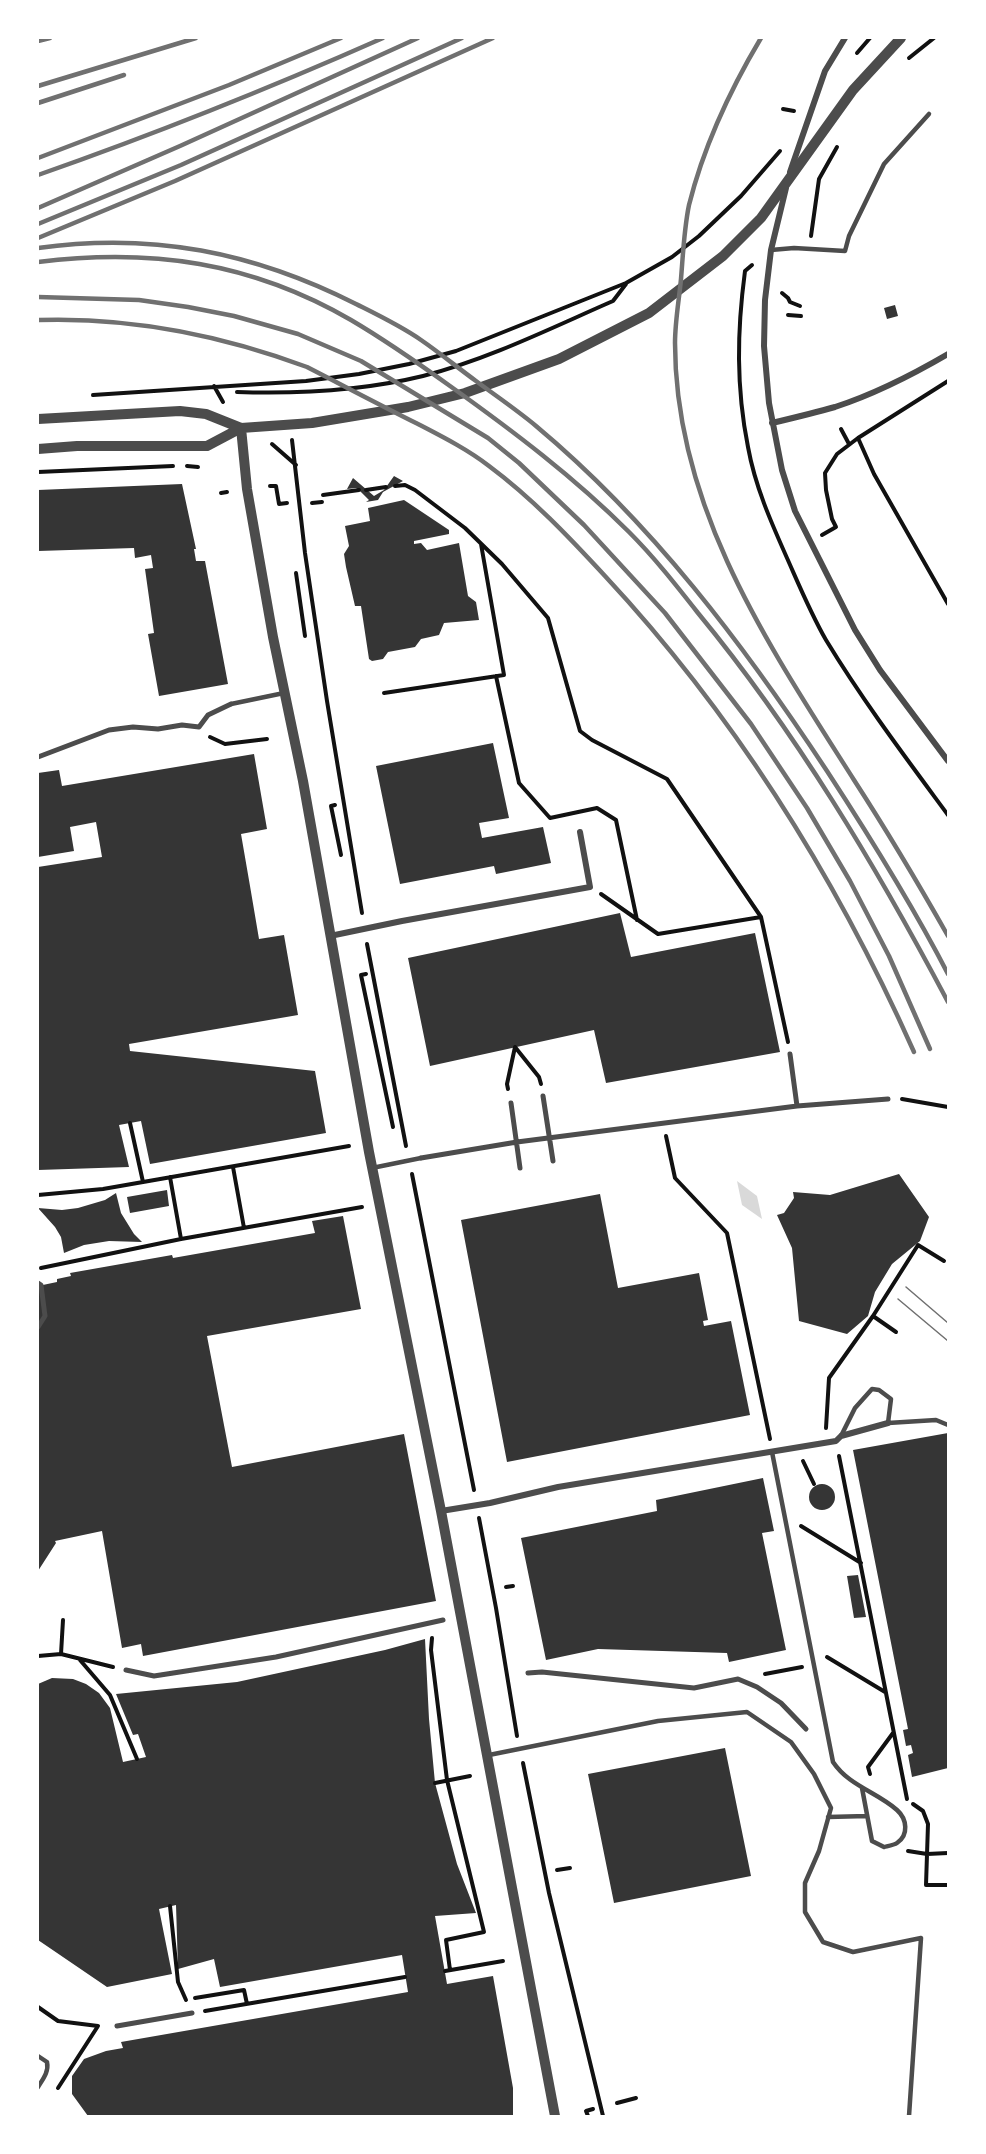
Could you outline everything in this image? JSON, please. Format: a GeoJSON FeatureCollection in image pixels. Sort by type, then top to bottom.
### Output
{"type":"FeatureCollection","features":[{"type":"Feature","properties":{"kind":"street"},"geometry":{"type":"LineString","coordinates":[[845,38],[825,71],[794,157],[771,250],[765,300],[765,377],[782,470],[795,511],[855,630],[880,670],[948,761]]}},
{"type":"Feature","properties":{"kind":"street"},"geometry":{"type":"LineString","coordinates":[[38,449],[77,446],[207,446],[241,429],[334,420],[408,408],[465,393],[559,358],[649,313],[723,256],[761,218],[853,90],[901,38]]}},
{"type":"Feature","properties":{"kind":"street"},"geometry":{"type":"LineString","coordinates":[[772,423],[834,407],[874,392],[918,372],[948,354]]}},
{"type":"Feature","properties":{"kind":"street"},"geometry":{"type":"LineString","coordinates":[[38,419],[180,411],[206,414],[241,429]]}},
{"type":"Feature","properties":{"kind":"street"},"geometry":{"type":"LineString","coordinates":[[241,429],[247,489],[284,693],[303,781],[372,1168],[441,1511],[555,2116]]}},
{"type":"Feature","properties":{"kind":"street"},"geometry":{"type":"LineString","coordinates":[[38,757],[109,730],[133,727],[158,729],[182,725],[199,727],[208,715],[231,704]]}},
{"type":"Feature","properties":{"kind":"street"},"geometry":{"type":"LineString","coordinates":[[330,936],[590,887],[580,832]]}},
{"type":"Feature","properties":{"kind":"street"},"geometry":{"type":"LineString","coordinates":[[790,1054],[797,1106]]}},
{"type":"Feature","properties":{"kind":"street"},"geometry":{"type":"LineString","coordinates":[[543,1096],[553,1161]]}},
{"type":"Feature","properties":{"kind":"street"},"geometry":{"type":"LineString","coordinates":[[421,1158],[517,1142],[797,1106],[888,1099]]}},
{"type":"Feature","properties":{"kind":"street"},"geometry":{"type":"LineString","coordinates":[[511,1103],[520,1168]]}},
{"type":"Feature","properties":{"kind":"street"},"geometry":{"type":"LineString","coordinates":[[38,1283],[41,1285],[45,1316],[38,1327]]}},
{"type":"Feature","properties":{"kind":"street"},"geometry":{"type":"LineString","coordinates":[[441,1511],[477,1506],[558,1487],[772,1448],[799,1447],[825,1442],[888,1423]]}},
{"type":"Feature","properties":{"kind":"street"},"geometry":{"type":"LineString","coordinates":[[126,1670],[154,1676],[276,1657],[443,1620]]}},
{"type":"Feature","properties":{"kind":"street"},"geometry":{"type":"LineString","coordinates":[[528,1673],[542,1672],[694,1688],[738,1679],[757,1687],[781,1703],[806,1729]]}},
{"type":"Feature","properties":{"kind":"street"},"geometry":{"type":"LineString","coordinates":[[117,2026],[190,2013]]}},
{"type":"Feature","properties":{"kind":"lane"},"geometry":{"type":"LineString","coordinates":[[771,250],[845,251],[849,236],[884,164],[929,114]]}},
{"type":"Feature","properties":{"kind":"lane"},"geometry":{"type":"LineString","coordinates":[[231,704],[284,693]]}},
{"type":"Feature","properties":{"kind":"lane"},"geometry":{"type":"LineString","coordinates":[[372,1168],[421,1158]]}},
{"type":"Feature","properties":{"kind":"lane"},"geometry":{"type":"LineString","coordinates":[[839,1438],[855,1408],[872,1389],[879,1390],[891,1399],[888,1423],[936,1420],[948,1425]]}},
{"type":"Feature","properties":{"kind":"lane"},"geometry":{"type":"LineString","coordinates":[[772,1448],[833,1762],[840,1773],[897,1810],[904,1819],[903,1837],[897,1843],[884,1847],[872,1841],[862,1788]]}},
{"type":"Feature","properties":{"kind":"lane"},"geometry":{"type":"LineString","coordinates":[[486,1756],[658,1721],[747,1712],[791,1742],[814,1774],[831,1808],[819,1851],[805,1883],[805,1912],[823,1942],[853,1952],[921,1938],[909,2116]]}},
{"type":"Feature","properties":{"kind":"lane"},"geometry":{"type":"LineString","coordinates":[[828,1817],[867,1816]]}},
{"type":"Feature","properties":{"kind":"lane"},"geometry":{"type":"LineString","coordinates":[[38,2056],[47,2062],[48,2066],[38,2087]]}},
{"type":"Feature","properties":{"kind":"path"},"geometry":{"type":"LineString","coordinates":[[853,58],[870,38]]}},
{"type":"Feature","properties":{"kind":"path"},"geometry":{"type":"LineString","coordinates":[[908,60],[934,38]]}},
{"type":"Feature","properties":{"kind":"path"},"geometry":{"type":"LineString","coordinates":[[811,249],[812,222],[819,179],[842,139]]}},
{"type":"Feature","properties":{"kind":"path"},"geometry":{"type":"LineString","coordinates":[[91,396],[348,376],[410,364],[490,339],[626,283],[672,257],[699,236],[741,196],[782,148]]}},
{"type":"Feature","properties":{"kind":"path"},"geometry":{"type":"LineString","coordinates":[[237,392],[280,393],[366,386],[423,376],[497,351],[613,301],[626,283]]}},
{"type":"Feature","properties":{"kind":"path"},"geometry":{"type":"LineString","coordinates":[[788,298],[790,302],[801,306]]}},
{"type":"Feature","properties":{"kind":"path"},"geometry":{"type":"LineString","coordinates":[[740,310],[738,349],[742,410],[756,482],[769,518],[821,630],[842,665],[948,815]]}},
{"type":"Feature","properties":{"kind":"path"},"geometry":{"type":"LineString","coordinates":[[788,315],[801,316]]}},
{"type":"Feature","properties":{"kind":"path"},"geometry":{"type":"LineString","coordinates":[[827,532],[836,527],[826,490],[825,473],[837,454],[858,438],[948,381]]}},
{"type":"Feature","properties":{"kind":"path"},"geometry":{"type":"LineString","coordinates":[[214,387],[222,402]]}},
{"type":"Feature","properties":{"kind":"path"},"geometry":{"type":"LineString","coordinates":[[290,425],[305,553],[364,929],[477,1506],[520,1749],[549,1893],[603,2116]]}},
{"type":"Feature","properties":{"kind":"path"},"geometry":{"type":"LineString","coordinates":[[841,429],[850,444]]}},
{"type":"Feature","properties":{"kind":"path"},"geometry":{"type":"LineString","coordinates":[[858,438],[874,474],[948,604]]}},
{"type":"Feature","properties":{"kind":"path"},"geometry":{"type":"LineString","coordinates":[[38,472],[198,467]]}},
{"type":"Feature","properties":{"kind":"path"},"geometry":{"type":"LineString","coordinates":[[395,486],[405,485],[415,490],[465,528],[548,618],[580,731],[592,740],[667,779],[761,917],[790,1054]]}},
{"type":"Feature","properties":{"kind":"path"},"geometry":{"type":"LineString","coordinates":[[270,486],[276,486],[279,504],[286,503]]}},
{"type":"Feature","properties":{"kind":"path"},"geometry":{"type":"LineString","coordinates":[[366,489],[386,487]]}},
{"type":"Feature","properties":{"kind":"path"},"geometry":{"type":"LineString","coordinates":[[323,495],[359,490]]}},
{"type":"Feature","properties":{"kind":"path"},"geometry":{"type":"LineString","coordinates":[[221,493],[226,492]]}},
{"type":"Feature","properties":{"kind":"path"},"geometry":{"type":"LineString","coordinates":[[312,503],[322,502]]}},
{"type":"Feature","properties":{"kind":"path"},"geometry":{"type":"LineString","coordinates":[[384,693],[504,675],[481,543]]}},
{"type":"Feature","properties":{"kind":"path"},"geometry":{"type":"LineString","coordinates":[[785,554],[792,550]]}},
{"type":"Feature","properties":{"kind":"path"},"geometry":{"type":"LineString","coordinates":[[296,573],[305,636]]}},
{"type":"Feature","properties":{"kind":"path"},"geometry":{"type":"LineString","coordinates":[[496,676],[519,783],[550,818],[597,808],[616,820],[637,920]]}},
{"type":"Feature","properties":{"kind":"path"},"geometry":{"type":"LineString","coordinates":[[199,727],[213,740],[225,744],[267,739]]}},
{"type":"Feature","properties":{"kind":"path"},"geometry":{"type":"LineString","coordinates":[[335,805],[331,806],[341,855]]}},
{"type":"Feature","properties":{"kind":"path"},"geometry":{"type":"LineString","coordinates":[[590,887],[658,934],[761,917]]}},
{"type":"Feature","properties":{"kind":"path"},"geometry":{"type":"LineString","coordinates":[[366,974],[362,975],[393,1127]]}},
{"type":"Feature","properties":{"kind":"path"},"geometry":{"type":"LineString","coordinates":[[507,1084],[515,1047],[539,1077]]}},
{"type":"Feature","properties":{"kind":"path"},"geometry":{"type":"LineString","coordinates":[[888,1099],[922,1101],[948,1107]]}},
{"type":"Feature","properties":{"kind":"path"},"geometry":{"type":"LineString","coordinates":[[130,1123],[143,1182]]}},
{"type":"Feature","properties":{"kind":"path"},"geometry":{"type":"LineString","coordinates":[[663,1124],[675,1178],[727,1233],[772,1448]]}},
{"type":"Feature","properties":{"kind":"path"},"geometry":{"type":"LineString","coordinates":[[38,1195],[103,1189],[349,1146]]}},
{"type":"Feature","properties":{"kind":"path"},"geometry":{"type":"LineString","coordinates":[[233,1167],[244,1228]]}},
{"type":"Feature","properties":{"kind":"path"},"geometry":{"type":"LineString","coordinates":[[170,1177],[181,1239]]}},
{"type":"Feature","properties":{"kind":"path"},"geometry":{"type":"LineString","coordinates":[[38,1270],[46,1266],[181,1239],[362,1207]]}},
{"type":"Feature","properties":{"kind":"path"},"geometry":{"type":"LineString","coordinates":[[825,1442],[829,1378],[873,1316],[918,1245],[944,1261]]}},
{"type":"Feature","properties":{"kind":"path"},"geometry":{"type":"LineString","coordinates":[[873,1316],[896,1332]]}},
{"type":"Feature","properties":{"kind":"path"},"geometry":{"type":"LineString","coordinates":[[839,1438],[907,1800],[923,1811],[927,1818],[926,1885],[948,1885]]}},
{"type":"Feature","properties":{"kind":"path"},"geometry":{"type":"LineString","coordinates":[[799,1447],[806,1471],[814,1484]]}},
{"type":"Feature","properties":{"kind":"path"},"geometry":{"type":"LineString","coordinates":[[785,1516],[861,1563]]}},
{"type":"Feature","properties":{"kind":"path"},"geometry":{"type":"LineString","coordinates":[[506,1587],[513,1586]]}},
{"type":"Feature","properties":{"kind":"path"},"geometry":{"type":"LineString","coordinates":[[61,1654],[63,1620]]}},
{"type":"Feature","properties":{"kind":"path"},"geometry":{"type":"LineString","coordinates":[[439,1634],[433,1636],[431,1650],[447,1780],[484,1932],[446,1940],[447,1970],[502,1960]]}},
{"type":"Feature","properties":{"kind":"path"},"geometry":{"type":"LineString","coordinates":[[811,1648],[886,1692]]}},
{"type":"Feature","properties":{"kind":"path"},"geometry":{"type":"LineString","coordinates":[[38,1656],[61,1654],[126,1670]]}},
{"type":"Feature","properties":{"kind":"path"},"geometry":{"type":"LineString","coordinates":[[80,1659],[110,1695],[137,1759]]}},
{"type":"Feature","properties":{"kind":"path"},"geometry":{"type":"LineString","coordinates":[[738,1679],[814,1665]]}},
{"type":"Feature","properties":{"kind":"path"},"geometry":{"type":"LineString","coordinates":[[868,1767],[894,1732]]}},
{"type":"Feature","properties":{"kind":"path"},"geometry":{"type":"LineString","coordinates":[[435,1783],[470,1776]]}},
{"type":"Feature","properties":{"kind":"path"},"geometry":{"type":"LineString","coordinates":[[927,1854],[948,1853]]}},
{"type":"Feature","properties":{"kind":"path"},"geometry":{"type":"LineString","coordinates":[[557,1870],[570,1868]]}},
{"type":"Feature","properties":{"kind":"path"},"geometry":{"type":"LineString","coordinates":[[170,1906],[178,1982],[190,2013],[405,1977]]}},
{"type":"Feature","properties":{"kind":"path"},"geometry":{"type":"LineString","coordinates":[[186,2000],[244,1990],[247,2004]]}},
{"type":"Feature","properties":{"kind":"path"},"geometry":{"type":"LineString","coordinates":[[38,2007],[58,2021],[117,2026]]}},
{"type":"Feature","properties":{"kind":"path"},"geometry":{"type":"LineString","coordinates":[[53,2096],[98,2026]]}},
{"type":"Feature","properties":{"kind":"path"},"geometry":{"type":"LineString","coordinates":[[617,2103],[636,2098]]}},
{"type":"Feature","properties":{"kind":"path"},"geometry":{"type":"LineString","coordinates":[[588,2116],[586,2111],[593,2109]]}},
{"type":"Feature","properties":{"kind":"shaded area"},"geometry":{"type":"Polygon","coordinates":[[[737,1181],[757,1196],[762,1219],[742,1205],[737,1181]]]}},
{"type":"Feature","properties":{"kind":"building"},"geometry":{"type":"Polygon","coordinates":[[[895,305],[898,316],[887,319],[884,308],[895,305]]]}},
{"type":"Feature","properties":{"kind":"building"},"geometry":{"type":"Polygon","coordinates":[[[394,476],[403,481],[383,492],[378,500],[366,502],[369,500],[359,490],[347,489],[353,478],[374,496],[384,490],[394,476]]]}},
{"type":"Feature","properties":{"kind":"building"},"geometry":{"type":"Polygon","coordinates":[[[182,484],[196,549],[194,549],[196,561],[205,561],[228,684],[159,696],[148,634],[154,633],[145,569],[153,568],[151,555],[135,558],[134,548],[38,551],[38,490],[182,484]]]}},
{"type":"Feature","properties":{"kind":"building"},"geometry":{"type":"Polygon","coordinates":[[[404,500],[449,530],[449,534],[414,541],[414,544],[421,543],[427,550],[459,543],[468,596],[476,602],[479,620],[444,623],[439,635],[421,639],[415,647],[388,652],[383,659],[372,661],[369,659],[361,606],[355,606],[346,567],[344,554],[349,546],[345,526],[370,521],[368,508],[404,500]]]}},
{"type":"Feature","properties":{"kind":"building"},"geometry":{"type":"Polygon","coordinates":[[[493,743],[509,818],[479,823],[482,838],[543,827],[551,863],[496,874],[494,866],[400,884],[376,766],[493,743]]]}},
{"type":"Feature","properties":{"kind":"building"},"geometry":{"type":"Polygon","coordinates":[[[254,754],[267,829],[241,834],[259,939],[284,935],[298,1015],[129,1044],[130,1051],[315,1071],[326,1133],[150,1164],[141,1121],[119,1125],[129,1167],[38,1170],[38,867],[102,857],[96,822],[70,827],[74,851],[38,857],[38,773],[59,770],[62,786],[254,754]]]}},
{"type":"Feature","properties":{"kind":"building"},"geometry":{"type":"Polygon","coordinates":[[[620,913],[631,957],[755,933],[780,1052],[606,1083],[594,1030],[430,1066],[408,958],[620,913]]]}},
{"type":"Feature","properties":{"kind":"building"},"geometry":{"type":"Polygon","coordinates":[[[899,1174],[929,1217],[920,1241],[892,1264],[875,1292],[868,1316],[847,1334],[799,1321],[792,1248],[777,1215],[784,1213],[794,1198],[793,1192],[830,1195],[899,1174]]]}},
{"type":"Feature","properties":{"kind":"building"},"geometry":{"type":"Polygon","coordinates":[[[167,1190],[169,1206],[130,1213],[127,1197],[167,1190]]]}},
{"type":"Feature","properties":{"kind":"building"},"geometry":{"type":"Polygon","coordinates":[[[116,1193],[121,1213],[142,1242],[109,1241],[84,1245],[64,1253],[61,1237],[38,1208],[62,1210],[78,1208],[105,1200],[116,1193]]]}},
{"type":"Feature","properties":{"kind":"building"},"geometry":{"type":"Polygon","coordinates":[[[600,1194],[618,1288],[699,1273],[708,1320],[703,1321],[704,1326],[731,1321],[750,1415],[507,1462],[461,1220],[600,1194]]]}},
{"type":"Feature","properties":{"kind":"building"},"geometry":{"type":"Polygon","coordinates":[[[343,1216],[361,1309],[207,1336],[232,1467],[404,1434],[436,1601],[143,1656],[141,1644],[122,1648],[102,1531],[55,1541],[56,1543],[38,1571],[38,1286],[57,1282],[57,1279],[71,1276],[70,1273],[315,1233],[312,1221],[343,1216]]]}},
{"type":"Feature","properties":{"kind":"building"},"geometry":{"type":"Polygon","coordinates":[[[948,1433],[948,1768],[912,1777],[908,1755],[913,1753],[911,1745],[906,1746],[903,1730],[908,1729],[853,1450],[948,1433]]]}},
{"type":"Feature","properties":{"kind":"building"},"geometry":{"type":"Polygon","coordinates":[[[763,1478],[774,1531],[762,1533],[786,1650],[729,1662],[727,1653],[598,1649],[546,1660],[521,1538],[657,1511],[656,1500],[763,1478]]]}},
{"type":"Feature","properties":{"kind":"building"},"geometry":{"type":"Polygon","coordinates":[[[822,1484],[831,1488],[835,1497],[831,1506],[822,1510],[813,1506],[809,1497],[813,1488],[822,1484]]]}},
{"type":"Feature","properties":{"kind":"building"},"geometry":{"type":"Polygon","coordinates":[[[858,1575],[866,1617],[854,1618],[847,1576],[858,1575]]]}},
{"type":"Feature","properties":{"kind":"building"},"geometry":{"type":"Polygon","coordinates":[[[425,1639],[435,1783],[457,1864],[476,1913],[435,1916],[447,1984],[493,1976],[513,2088],[513,2116],[88,2116],[72,2094],[72,2076],[84,2059],[123,2048],[121,2042],[408,1992],[402,1955],[220,1987],[214,1959],[178,1969],[176,1905],[159,1909],[172,1974],[107,1987],[38,1940],[38,1684],[52,1678],[73,1679],[99,1693],[110,1708],[123,1762],[146,1757],[138,1734],[133,1735],[116,1694],[237,1682],[385,1650],[425,1639]]]}},
{"type":"Feature","properties":{"kind":"building"},"geometry":{"type":"Polygon","coordinates":[[[725,1748],[751,1876],[614,1903],[588,1774],[725,1748]]]}},
{"type":"Feature","properties":{"kind":"tram line"},"geometry":{"type":"LineString","coordinates":[[906,1287],[948,1323]]}},
{"type":"Feature","properties":{"kind":"tram line"},"geometry":{"type":"LineString","coordinates":[[898,1299],[948,1341]]}},
{"type":"Feature","properties":{"kind":"railway"},"geometry":{"type":"LineString","coordinates":[[38,41],[50,38]]}},
{"type":"Feature","properties":{"kind":"railway"},"geometry":{"type":"LineString","coordinates":[[38,86],[196,38]]}},
{"type":"Feature","properties":{"kind":"railway"},"geometry":{"type":"LineString","coordinates":[[38,158],[229,85],[341,38]]}},
{"type":"Feature","properties":{"kind":"railway"},"geometry":{"type":"LineString","coordinates":[[38,175],[212,110],[383,38]]}},
{"type":"Feature","properties":{"kind":"railway"},"geometry":{"type":"LineString","coordinates":[[38,208],[418,38]]}},
{"type":"Feature","properties":{"kind":"railway"},"geometry":{"type":"LineString","coordinates":[[38,224],[181,165],[462,38]]}},
{"type":"Feature","properties":{"kind":"railway"},"geometry":{"type":"LineString","coordinates":[[38,238],[175,181],[493,38]]}},
{"type":"Feature","properties":{"kind":"railway"},"geometry":{"type":"LineString","coordinates":[[761,38],[710,140],[687,214],[675,343],[679,404],[691,462],[709,518],[760,626],[948,936]]}},
{"type":"Feature","properties":{"kind":"railway"},"geometry":{"type":"LineString","coordinates":[[38,103],[124,75]]}},
{"type":"Feature","properties":{"kind":"railway"},"geometry":{"type":"LineString","coordinates":[[38,248],[121,243],[162,245],[240,259],[279,271],[317,286],[406,330],[529,420],[619,503],[694,588],[729,632],[843,796],[905,896],[948,974]]}},
{"type":"Feature","properties":{"kind":"railway"},"geometry":{"type":"LineString","coordinates":[[38,262],[80,258],[160,259],[238,272],[276,284],[351,320],[414,360],[520,437],[587,492],[638,542],[734,658],[833,801],[921,951],[948,1002]]}},
{"type":"Feature","properties":{"kind":"railway"},"geometry":{"type":"LineString","coordinates":[[38,297],[139,300],[234,316],[298,334],[361,361],[488,438],[519,463],[584,525],[665,613],[751,724],[807,808],[850,881],[889,956],[930,1049]]}},
{"type":"Feature","properties":{"kind":"railway"},"geometry":{"type":"LineString","coordinates":[[38,320],[107,322],[175,330],[275,356],[307,367],[454,443],[505,478],[550,518],[605,576],[698,685],[740,742],[779,801],[851,924],[914,1052]]}}]}
